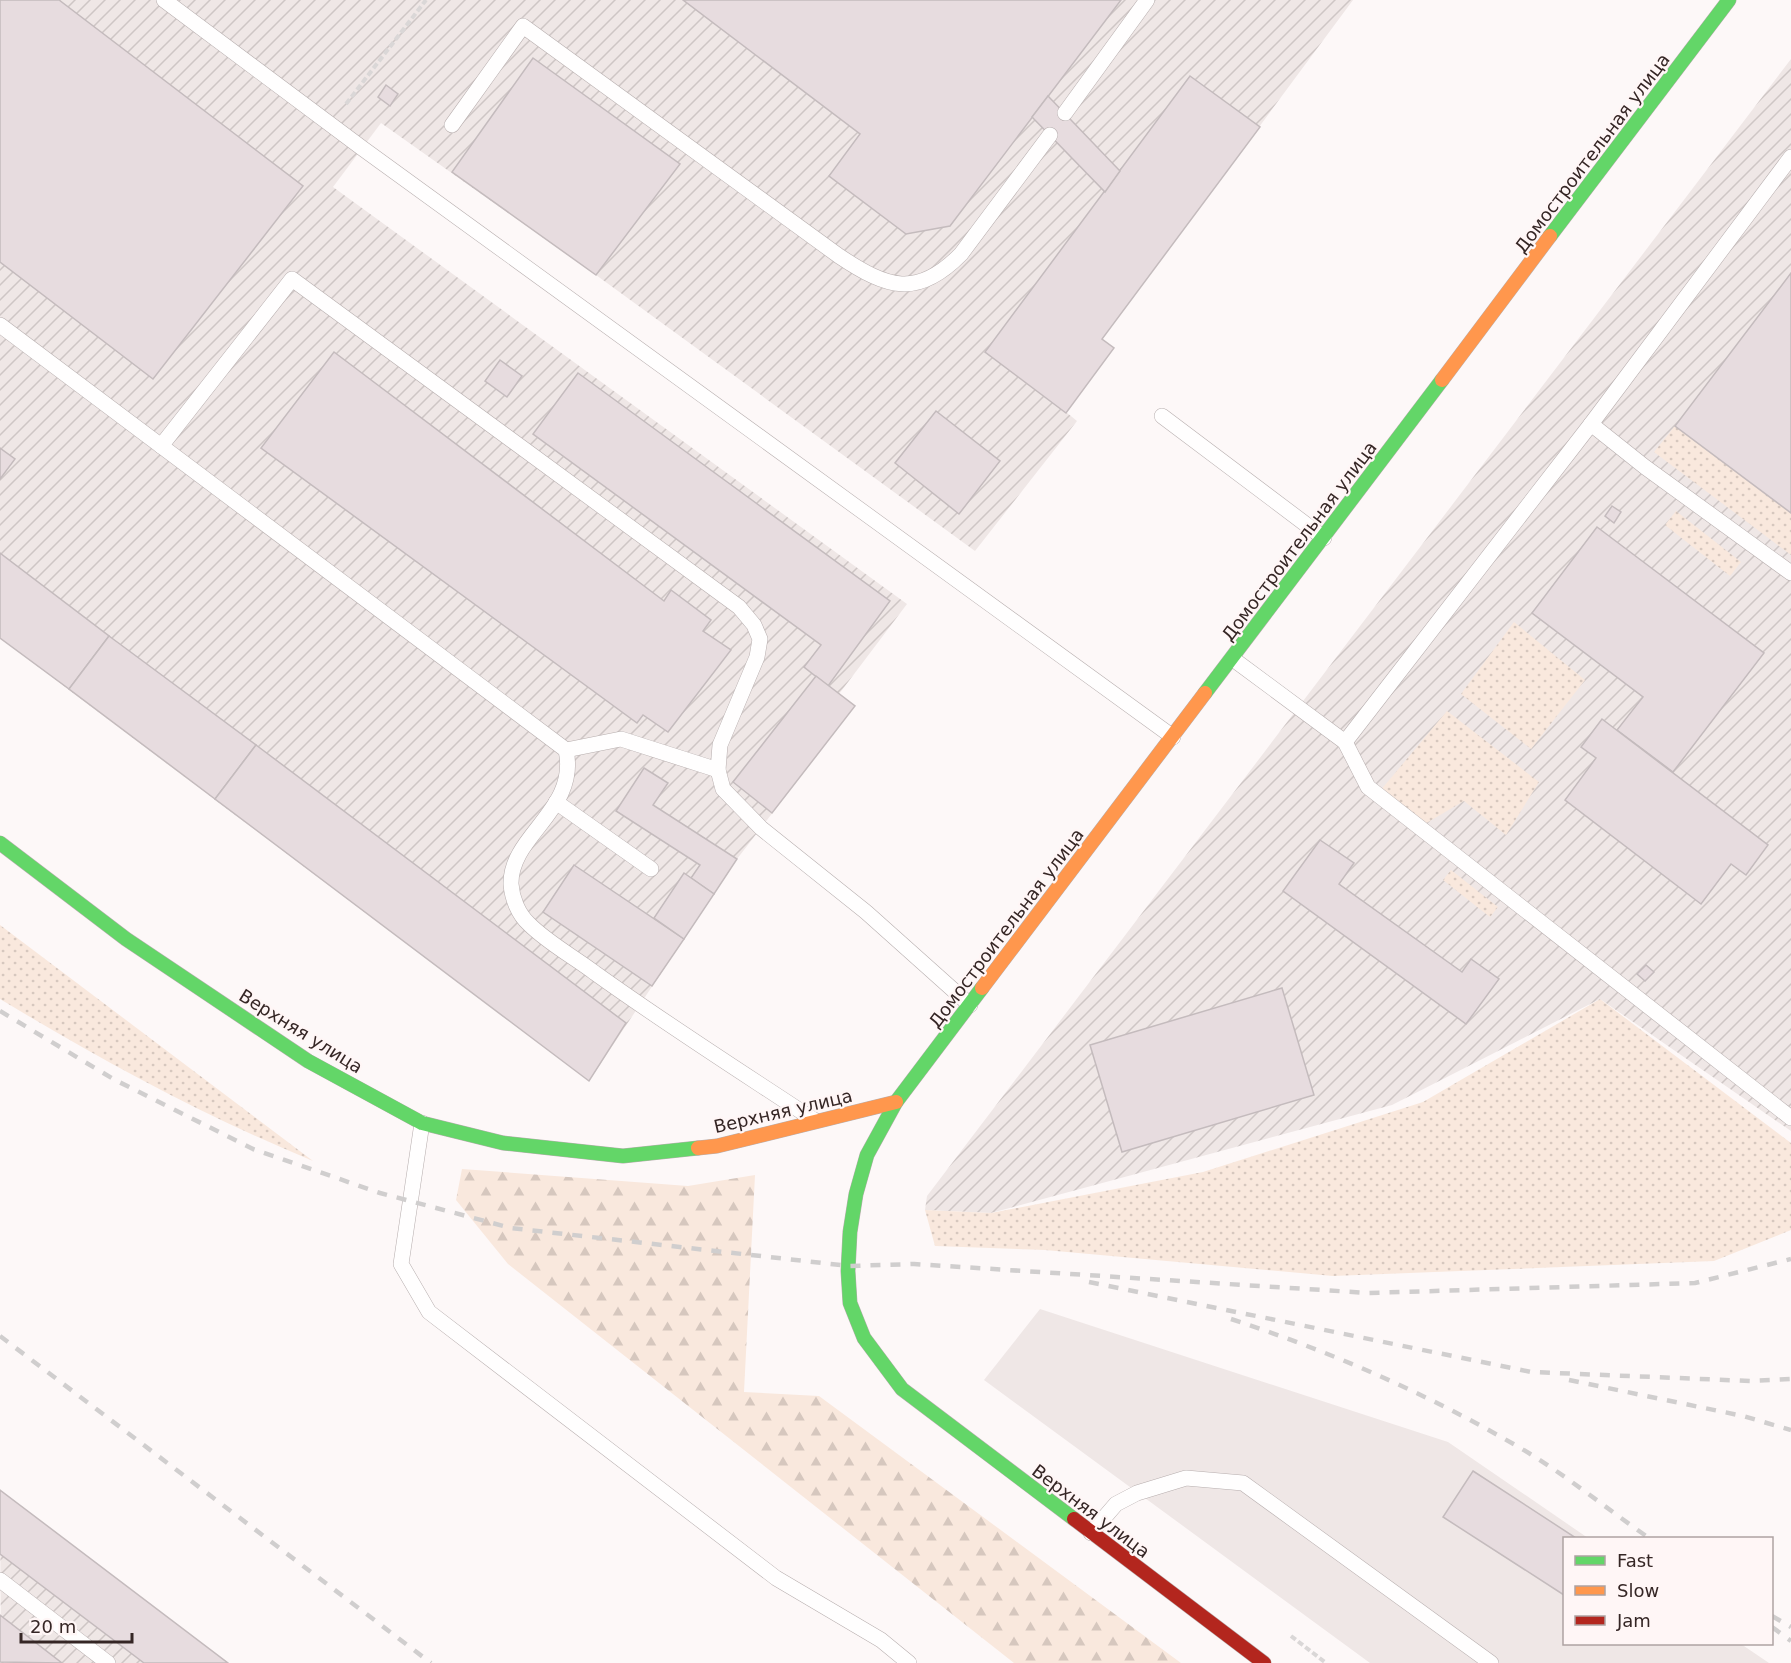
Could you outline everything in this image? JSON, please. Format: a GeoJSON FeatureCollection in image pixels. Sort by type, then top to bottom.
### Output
{"type":"FeatureCollection","features":[{"type":"Feature","properties":{"kind":"street","name":"Домостроительная улица"},"geometry":{"type":"LineString","coordinates":[[896,1102],[1729,0]]}},
{"type":"Feature","properties":{"kind":"street","name":"Верхняя улица"},"geometry":{"type":"LineString","coordinates":[[0,843],[126,939],[308,1061],[422,1123],[503,1143],[623,1156],[717,1146],[896,1102]]}},
{"type":"Feature","properties":{"kind":"street","name":"Верхняя улица"},"geometry":{"type":"LineString","coordinates":[[896,1102],[864,1163],[854,1204],[850,1245],[850,1305],[867,1343],[902,1389],[1264,1663]]}},
{"type":"Feature","properties":{"kind":"lane"},"geometry":{"type":"LineString","coordinates":[[164,0],[330,124],[1173,737]]}},
{"type":"Feature","properties":{"kind":"lane"},"geometry":{"type":"LineString","coordinates":[[1065,113],[1148,0]]}},
{"type":"Feature","properties":{"kind":"lane"},"geometry":{"type":"LineString","coordinates":[[452,125],[523,26],[839,256],[862,271],[886,281],[908,284],[928,281],[947,268],[961,254],[1050,135]]}},
{"type":"Feature","properties":{"kind":"lane"},"geometry":{"type":"LineString","coordinates":[[1345,742],[1591,424],[1791,157]]}},
{"type":"Feature","properties":{"kind":"lane"},"geometry":{"type":"LineString","coordinates":[[161,446],[292,279],[739,607],[754,625],[760,639],[757,657],[720,745],[718,770],[723,789],[752,820],[866,912],[970,1005]]}},
{"type":"Feature","properties":{"kind":"lane"},"geometry":{"type":"LineString","coordinates":[[0,326],[566,750],[569,767],[566,783],[517,860],[511,882],[514,903],[528,924],[640,1005],[816,1122]]}},
{"type":"Feature","properties":{"kind":"lane"},"geometry":{"type":"LineString","coordinates":[[1162,416],[1324,538]]}},
{"type":"Feature","properties":{"kind":"lane"},"geometry":{"type":"LineString","coordinates":[[1591,424],[1645,467],[1791,573]]}},
{"type":"Feature","properties":{"kind":"lane"},"geometry":{"type":"LineString","coordinates":[[1233,659],[1345,742],[1368,787],[1791,1118]]}},
{"type":"Feature","properties":{"kind":"lane"},"geometry":{"type":"LineString","coordinates":[[566,750],[621,739],[718,770]]}},
{"type":"Feature","properties":{"kind":"lane"},"geometry":{"type":"LineString","coordinates":[[556,802],[651,869]]}},
{"type":"Feature","properties":{"kind":"lane"},"geometry":{"type":"LineString","coordinates":[[422,1123],[401,1264],[429,1312],[776,1578],[881,1640],[909,1663]]}},
{"type":"Feature","properties":{"kind":"lane"},"geometry":{"type":"LineString","coordinates":[[1091,1533],[1116,1504],[1137,1493],[1186,1478],[1243,1483],[1491,1663]]}},
{"type":"Feature","properties":{"kind":"lane"},"geometry":{"type":"LineString","coordinates":[[0,1580],[108,1663]]}},
{"type":"Feature","properties":{"kind":"path"},"geometry":{"type":"LineString","coordinates":[[330,124],[426,0]]}},
{"type":"Feature","properties":{"kind":"shaded area"},"geometry":{"type":"Polygon","coordinates":[[[0,0],[1353,0],[1102,339],[1114,348],[1066,412],[1077,421],[975,551],[596,275],[381,123],[333,187],[907,604],[839,694],[855,706],[737,859],[589,1081],[0,638],[0,0]]]}},
{"type":"Feature","properties":{"kind":"shaded area"},"geometry":{"type":"Polygon","coordinates":[[[1791,59],[1791,1131],[1600,999],[1392,1105],[991,1213],[925,1210],[927,1196],[1791,59]]]}},
{"type":"Feature","properties":{"kind":"shaded area"},"geometry":{"type":"Polygon","coordinates":[[[1040,1309],[1448,1442],[1587,1537],[1563,1537],[1563,1645],[1742,1645],[1769,1663],[1370,1663],[984,1380],[1040,1309]]]}},
{"type":"Feature","properties":{"kind":"shaded area"},"geometry":{"type":"Polygon","coordinates":[[[0,1490],[228,1663],[1,1663],[0,1490]]]}},
{"type":"Feature","properties":{"kind":"green space"},"geometry":{"type":"Polygon","coordinates":[[[1675,426],[1791,513],[1791,555],[1654,452],[1675,426]]]}},
{"type":"Feature","properties":{"kind":"green space"},"geometry":{"type":"Polygon","coordinates":[[[1676,511],[1741,562],[1730,576],[1665,525],[1676,511]]]}},
{"type":"Feature","properties":{"kind":"green space"},"geometry":{"type":"Polygon","coordinates":[[[1514,622],[1585,680],[1531,749],[1461,694],[1514,622]]]}},
{"type":"Feature","properties":{"kind":"green space"},"geometry":{"type":"Polygon","coordinates":[[[1447,711],[1539,782],[1506,835],[1464,801],[1423,825],[1380,791],[1447,711]]]}},
{"type":"Feature","properties":{"kind":"green space"},"geometry":{"type":"Polygon","coordinates":[[[1451,870],[1498,907],[1490,917],[1443,880],[1451,870]]]}},
{"type":"Feature","properties":{"kind":"green space"},"geometry":{"type":"Polygon","coordinates":[[[0,925],[313,1161],[272,1144],[154,1086],[0,999],[0,925]]]}},
{"type":"Feature","properties":{"kind":"green space"},"geometry":{"type":"Polygon","coordinates":[[[1600,999],[1791,1143],[1791,1230],[1714,1261],[1333,1276],[1045,1250],[935,1246],[925,1210],[991,1213],[1203,1172],[1423,1102],[1600,999]]]}},
{"type":"Feature","properties":{"kind":"green space"},"geometry":{"type":"Polygon","coordinates":[[[462,1169],[688,1186],[755,1175],[744,1392],[819,1396],[1181,1663],[1014,1663],[508,1264],[456,1200],[462,1169]]]}},
{"type":"Feature","properties":{"kind":"building"},"geometry":{"type":"Polygon","coordinates":[[[0,0],[59,0],[303,186],[153,379],[0,262],[0,0]]]}},
{"type":"Feature","properties":{"kind":"building"},"geometry":{"type":"Polygon","coordinates":[[[683,0],[1121,0],[950,226],[906,234],[829,176],[860,134],[683,0]]]}},
{"type":"Feature","properties":{"kind":"building"},"geometry":{"type":"Polygon","coordinates":[[[533,58],[680,164],[596,275],[452,172],[533,58]]]}},
{"type":"Feature","properties":{"kind":"building"},"geometry":{"type":"Polygon","coordinates":[[[1190,76],[1260,127],[1102,339],[1114,348],[1066,413],[985,352],[1190,76]]]}},
{"type":"Feature","properties":{"kind":"building"},"geometry":{"type":"Polygon","coordinates":[[[386,85],[398,94],[390,106],[378,97],[386,85]]]}},
{"type":"Feature","properties":{"kind":"building"},"geometry":{"type":"Polygon","coordinates":[[[1048,96],[1120,171],[1105,192],[1032,117],[1048,96]]]}},
{"type":"Feature","properties":{"kind":"building"},"geometry":{"type":"Polygon","coordinates":[[[1791,273],[1791,513],[1675,426],[1791,273]]]}},
{"type":"Feature","properties":{"kind":"building"},"geometry":{"type":"Polygon","coordinates":[[[334,352],[664,601],[671,590],[711,620],[703,631],[731,650],[668,732],[643,715],[637,723],[261,448],[334,352]]]}},
{"type":"Feature","properties":{"kind":"building"},"geometry":{"type":"Polygon","coordinates":[[[500,360],[522,376],[507,397],[485,381],[500,360]]]}},
{"type":"Feature","properties":{"kind":"building"},"geometry":{"type":"Polygon","coordinates":[[[578,373],[890,601],[828,686],[804,667],[821,645],[533,434],[578,373]]]}},
{"type":"Feature","properties":{"kind":"building"},"geometry":{"type":"Polygon","coordinates":[[[936,411],[1000,461],[959,514],[895,463],[936,411]]]}},
{"type":"Feature","properties":{"kind":"building"},"geometry":{"type":"Polygon","coordinates":[[[0,448],[15,459],[0,479],[0,448]]]}},
{"type":"Feature","properties":{"kind":"building"},"geometry":{"type":"Polygon","coordinates":[[[1612,506],[1621,512],[1614,523],[1605,516],[1612,506]]]}},
{"type":"Feature","properties":{"kind":"building"},"geometry":{"type":"Polygon","coordinates":[[[1597,527],[1764,653],[1673,772],[1617,730],[1643,697],[1532,613],[1597,527]]]}},
{"type":"Feature","properties":{"kind":"building"},"geometry":{"type":"Polygon","coordinates":[[[0,553],[109,636],[69,689],[0,638],[0,553]]]}},
{"type":"Feature","properties":{"kind":"building"},"geometry":{"type":"Polygon","coordinates":[[[109,636],[256,745],[215,799],[69,689],[109,636]]]}},
{"type":"Feature","properties":{"kind":"building"},"geometry":{"type":"Polygon","coordinates":[[[816,676],[855,706],[772,813],[733,782],[816,676]]]}},
{"type":"Feature","properties":{"kind":"building"},"geometry":{"type":"Polygon","coordinates":[[[1602,719],[1768,845],[1746,875],[1731,864],[1701,904],[1565,800],[1596,758],[1581,747],[1602,719]]]}},
{"type":"Feature","properties":{"kind":"building"},"geometry":{"type":"Polygon","coordinates":[[[256,745],[626,1023],[589,1081],[215,799],[256,745]]]}},
{"type":"Feature","properties":{"kind":"building"},"geometry":{"type":"Polygon","coordinates":[[[644,768],[668,783],[653,805],[737,859],[714,894],[691,878],[700,865],[616,811],[644,768]]]}},
{"type":"Feature","properties":{"kind":"building"},"geometry":{"type":"Polygon","coordinates":[[[1320,840],[1354,863],[1339,884],[1462,972],[1471,959],[1499,979],[1466,1024],[1283,891],[1320,840]]]}},
{"type":"Feature","properties":{"kind":"building"},"geometry":{"type":"Polygon","coordinates":[[[574,865],[684,939],[652,986],[543,912],[574,865]]]}},
{"type":"Feature","properties":{"kind":"building"},"geometry":{"type":"Polygon","coordinates":[[[684,873],[714,894],[684,939],[654,918],[684,873]]]}},
{"type":"Feature","properties":{"kind":"building"},"geometry":{"type":"Polygon","coordinates":[[[1646,965],[1654,972],[1645,981],[1637,974],[1646,965]]]}},
{"type":"Feature","properties":{"kind":"building"},"geometry":{"type":"Polygon","coordinates":[[[1282,988],[1314,1095],[1122,1152],[1090,1045],[1282,988]]]}},
{"type":"Feature","properties":{"kind":"building"},"geometry":{"type":"Polygon","coordinates":[[[1473,1471],[1574,1537],[1563,1537],[1563,1594],[1443,1517],[1473,1471]]]}},
{"type":"Feature","properties":{"kind":"building"},"geometry":{"type":"Polygon","coordinates":[[[0,1490],[228,1663],[144,1663],[0,1554],[0,1490]]]}},
{"type":"Feature","properties":{"kind":"building"},"geometry":{"type":"Polygon","coordinates":[[[0,1615],[62,1663],[0,1662],[0,1615]]]}},
{"type":"Feature","properties":{"kind":"railway"},"geometry":{"type":"LineString","coordinates":[[0,1011],[115,1080],[253,1149],[380,1193],[511,1228],[849,1266],[914,1264],[1369,1293],[1695,1283],[1791,1259]]}},
{"type":"Feature","properties":{"kind":"railway"},"geometry":{"type":"LineString","coordinates":[[1089,1282],[1531,1372],[1751,1381],[1791,1379]]}},
{"type":"Feature","properties":{"kind":"railway"},"geometry":{"type":"LineString","coordinates":[[1231,1319],[1343,1360],[1487,1429],[1538,1459],[1648,1537]]}},
{"type":"Feature","properties":{"kind":"railway"},"geometry":{"type":"LineString","coordinates":[[0,1336],[431,1663]]}},
{"type":"Feature","properties":{"kind":"railway"},"geometry":{"type":"LineString","coordinates":[[1569,1380],[1743,1416],[1791,1430]]}},
{"type":"Feature","properties":{"kind":"railway"},"geometry":{"type":"LineString","coordinates":[[1773,1617],[1791,1627]]}},
{"type":"Feature","properties":{"kind":"railway"},"geometry":{"type":"LineString","coordinates":[[1773,1628],[1791,1641]]}},
{"type":"Feature","properties":{"kind":"traffic: fast"},"geometry":{"type":"LineString","coordinates":[[1550,236],[1729,0]]}},
{"type":"Feature","properties":{"kind":"traffic: fast"},"geometry":{"type":"LineString","coordinates":[[1205,693],[1442,380]]}},
{"type":"Feature","properties":{"kind":"traffic: fast"},"geometry":{"type":"LineString","coordinates":[[0,843],[126,939],[308,1061],[422,1123],[503,1143],[623,1156],[698,1148]]}},
{"type":"Feature","properties":{"kind":"traffic: fast"},"geometry":{"type":"LineString","coordinates":[[982,988],[896,1102],[867,1155],[856,1194],[850,1232],[848,1271],[850,1303],[864,1338],[902,1389],[1074,1519]]}},
{"type":"Feature","properties":{"kind":"traffic: slow"},"geometry":{"type":"LineString","coordinates":[[1442,380],[1550,236]]}},
{"type":"Feature","properties":{"kind":"traffic: slow"},"geometry":{"type":"LineString","coordinates":[[982,988],[1205,693]]}},
{"type":"Feature","properties":{"kind":"traffic: slow"},"geometry":{"type":"LineString","coordinates":[[698,1148],[717,1146],[896,1102]]}},
{"type":"Feature","properties":{"kind":"traffic: jam"},"geometry":{"type":"LineString","coordinates":[[1074,1519],[1264,1663]]}}]}
